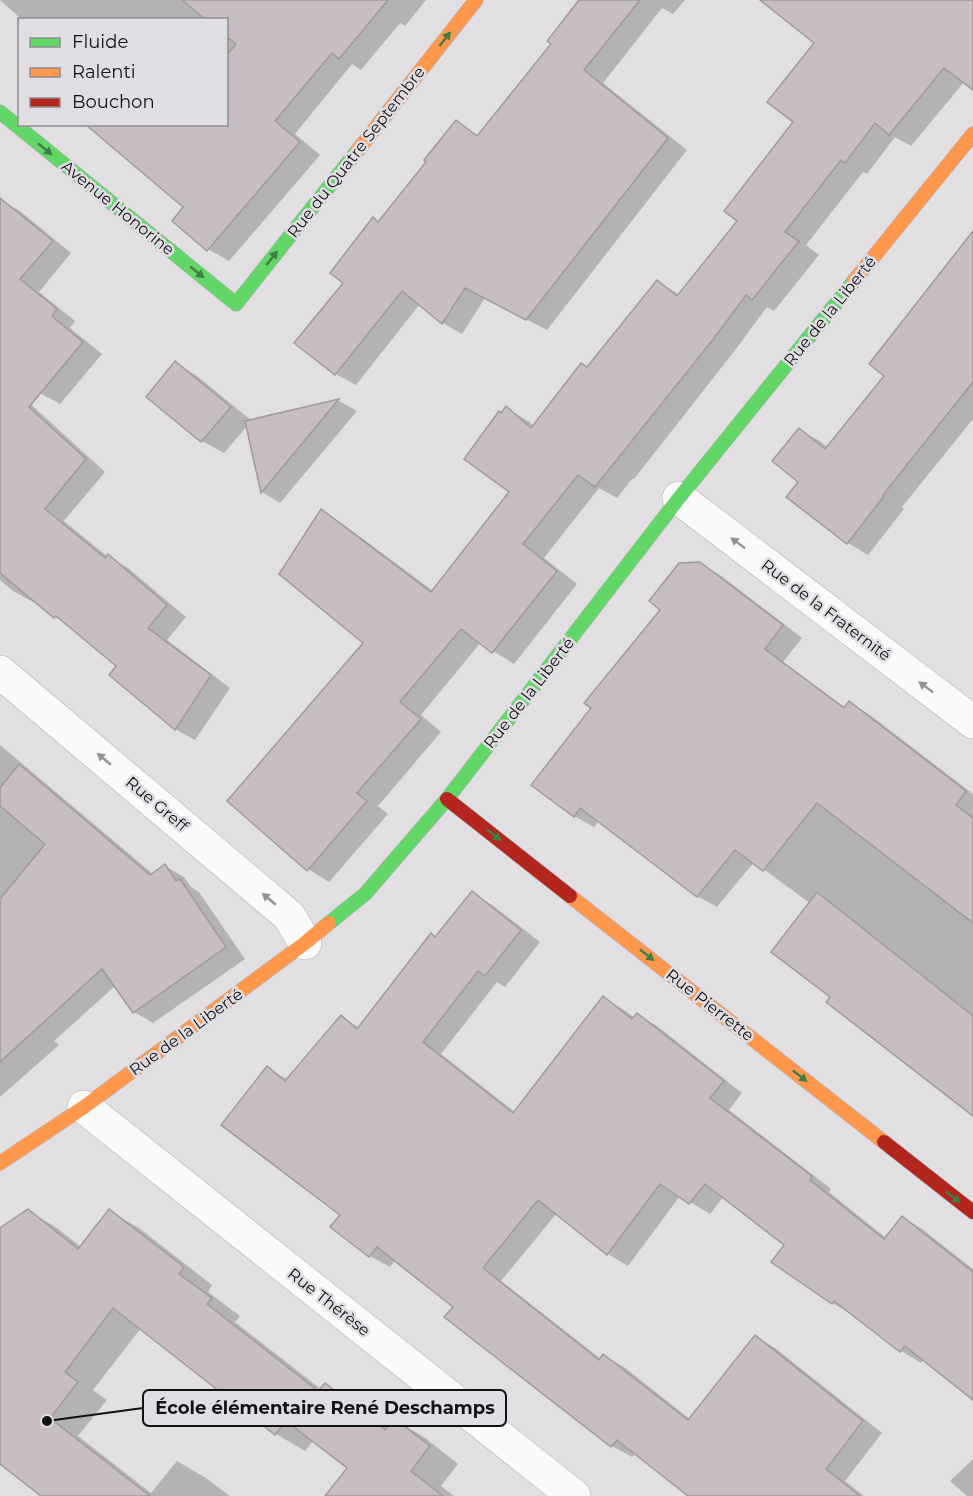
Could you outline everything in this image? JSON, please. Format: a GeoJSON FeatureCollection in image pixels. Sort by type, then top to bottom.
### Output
{"type":"FeatureCollection","features":[{"type":"Feature","properties":{"kind":"street","name":"Rue du Quatre Septembre"},"geometry":{"type":"LineString","coordinates":[[236,304],[476,0]]}},
{"type":"Feature","properties":{"kind":"street","name":"Avenue Honorine"},"geometry":{"type":"LineString","coordinates":[[0,112],[236,304]]}},
{"type":"Feature","properties":{"kind":"street","name":"Rue de la Liberté"},"geometry":{"type":"LineString","coordinates":[[0,1163],[84,1107],[305,943],[365,894],[447,799],[679,498],[968,150]]}},
{"type":"Feature","properties":{"kind":"street","name":"Rue de la Fraternité"},"geometry":{"type":"LineString","coordinates":[[679,498],[973,722]]}},
{"type":"Feature","properties":{"kind":"street","name":"Rue Greff"},"geometry":{"type":"LineString","coordinates":[[0,672],[289,916],[305,943]]}},
{"type":"Feature","properties":{"kind":"street","name":"Rue Pierrette"},"geometry":{"type":"LineString","coordinates":[[447,799],[973,1212]]}},
{"type":"Feature","properties":{"kind":"street","name":"Rue Thérèse"},"geometry":{"type":"LineString","coordinates":[[84,1107],[574,1496]]}},
{"type":"Feature","properties":{"kind":"building"},"geometry":{"type":"Polygon","coordinates":[[[182,0],[388,0],[339,59],[332,53],[275,121],[300,142],[207,251],[172,221],[183,207],[87,126],[228,126],[228,54],[236,44],[228,38],[228,18],[204,18],[182,0]]]}},
{"type":"Feature","properties":{"kind":"building"},"geometry":{"type":"Polygon","coordinates":[[[579,0],[640,0],[584,70],[668,138],[526,320],[465,288],[442,324],[402,291],[335,375],[294,343],[343,283],[330,273],[373,217],[378,222],[456,120],[477,136],[551,44],[547,41],[579,0]]]}},
{"type":"Feature","properties":{"kind":"building"},"geometry":{"type":"Polygon","coordinates":[[[760,0],[973,0],[973,90],[944,68],[889,135],[875,123],[845,163],[841,160],[785,232],[799,241],[752,300],[746,295],[595,487],[578,475],[523,544],[557,571],[492,653],[461,629],[400,702],[421,719],[357,793],[367,801],[307,871],[227,801],[363,643],[279,574],[321,509],[431,592],[509,492],[464,459],[499,411],[501,413],[506,406],[531,428],[581,363],[587,367],[657,280],[677,296],[737,221],[724,211],[793,122],[767,102],[814,43],[760,0]]]}},
{"type":"Feature","properties":{"kind":"building"},"geometry":{"type":"Polygon","coordinates":[[[0,198],[53,241],[20,279],[57,309],[52,316],[83,342],[29,407],[86,459],[45,509],[105,558],[108,554],[167,605],[148,628],[211,675],[175,730],[109,675],[116,666],[0,573],[0,198]]]}},
{"type":"Feature","properties":{"kind":"building"},"geometry":{"type":"Polygon","coordinates":[[[973,231],[973,382],[847,544],[786,497],[798,482],[772,461],[799,428],[825,449],[884,376],[869,364],[973,231]]]}},
{"type":"Feature","properties":{"kind":"building"},"geometry":{"type":"Polygon","coordinates":[[[175,361],[231,407],[201,442],[146,397],[175,361]]]}},
{"type":"Feature","properties":{"kind":"building"},"geometry":{"type":"Polygon","coordinates":[[[339,399],[261,493],[245,421],[339,399]]]}},
{"type":"Feature","properties":{"kind":"building"},"geometry":{"type":"Polygon","coordinates":[[[700,562],[783,625],[765,649],[844,708],[849,701],[966,791],[956,805],[973,818],[973,923],[817,803],[763,871],[735,850],[697,897],[580,808],[574,817],[531,785],[591,708],[584,703],[660,610],[649,601],[679,563],[700,562]]]}},
{"type":"Feature","properties":{"kind":"building"},"geometry":{"type":"Polygon","coordinates":[[[19,764],[150,875],[165,864],[176,881],[180,879],[226,947],[133,1013],[102,969],[0,1062],[0,899],[45,844],[0,806],[0,788],[19,764]]]}},
{"type":"Feature","properties":{"kind":"building"},"geometry":{"type":"Polygon","coordinates":[[[472,891],[521,930],[485,976],[478,971],[423,1042],[513,1113],[603,996],[632,1019],[637,1013],[724,1081],[710,1098],[812,1176],[810,1180],[884,1239],[902,1216],[973,1272],[973,1400],[905,1346],[900,1352],[834,1301],[832,1304],[771,1262],[784,1245],[705,1184],[689,1204],[660,1184],[607,1255],[538,1200],[483,1268],[599,1360],[603,1354],[688,1420],[755,1335],[863,1421],[826,1469],[860,1496],[688,1496],[617,1440],[611,1447],[444,1317],[453,1307],[377,1247],[369,1257],[330,1227],[340,1215],[221,1125],[267,1066],[285,1081],[341,1015],[357,1029],[431,933],[435,937],[472,891]]]}},
{"type":"Feature","properties":{"kind":"building"},"geometry":{"type":"Polygon","coordinates":[[[817,892],[973,1016],[973,1116],[826,1002],[830,997],[771,952],[817,892]]]}},
{"type":"Feature","properties":{"kind":"building"},"geometry":{"type":"Polygon","coordinates":[[[28,1209],[78,1249],[109,1209],[184,1267],[179,1274],[212,1298],[207,1304],[318,1391],[325,1383],[385,1430],[394,1418],[430,1446],[411,1471],[443,1496],[325,1496],[347,1468],[286,1421],[275,1435],[113,1308],[65,1372],[78,1382],[50,1418],[150,1496],[41,1496],[0,1464],[0,1228],[28,1209]]]}},
{"type":"Feature","properties":{"kind":"traffic: fast"},"geometry":{"type":"LineString","coordinates":[[0,112],[236,304],[358,150]]}},
{"type":"Feature","properties":{"kind":"traffic: fast"},"geometry":{"type":"LineString","coordinates":[[329,923],[365,894],[447,799],[679,498],[854,281]]}},
{"type":"Feature","properties":{"kind":"traffic: slow"},"geometry":{"type":"LineString","coordinates":[[358,150],[476,0]]}},
{"type":"Feature","properties":{"kind":"traffic: slow"},"geometry":{"type":"LineString","coordinates":[[854,281],[973,134]]}},
{"type":"Feature","properties":{"kind":"traffic: slow"},"geometry":{"type":"LineString","coordinates":[[570,896],[884,1142]]}},
{"type":"Feature","properties":{"kind":"traffic: slow"},"geometry":{"type":"LineString","coordinates":[[0,1163],[84,1107],[329,923]]}},
{"type":"Feature","properties":{"kind":"traffic: jam"},"geometry":{"type":"LineString","coordinates":[[447,799],[570,896]]}},
{"type":"Feature","properties":{"kind":"traffic: jam"},"geometry":{"type":"LineString","coordinates":[[884,1142],[973,1212]]}},
{"type":"Feature","properties":{"kind":"place","name":"École élémentaire René Deschamps"},"geometry":{"type":"Point","coordinates":[47,1421]}}]}
